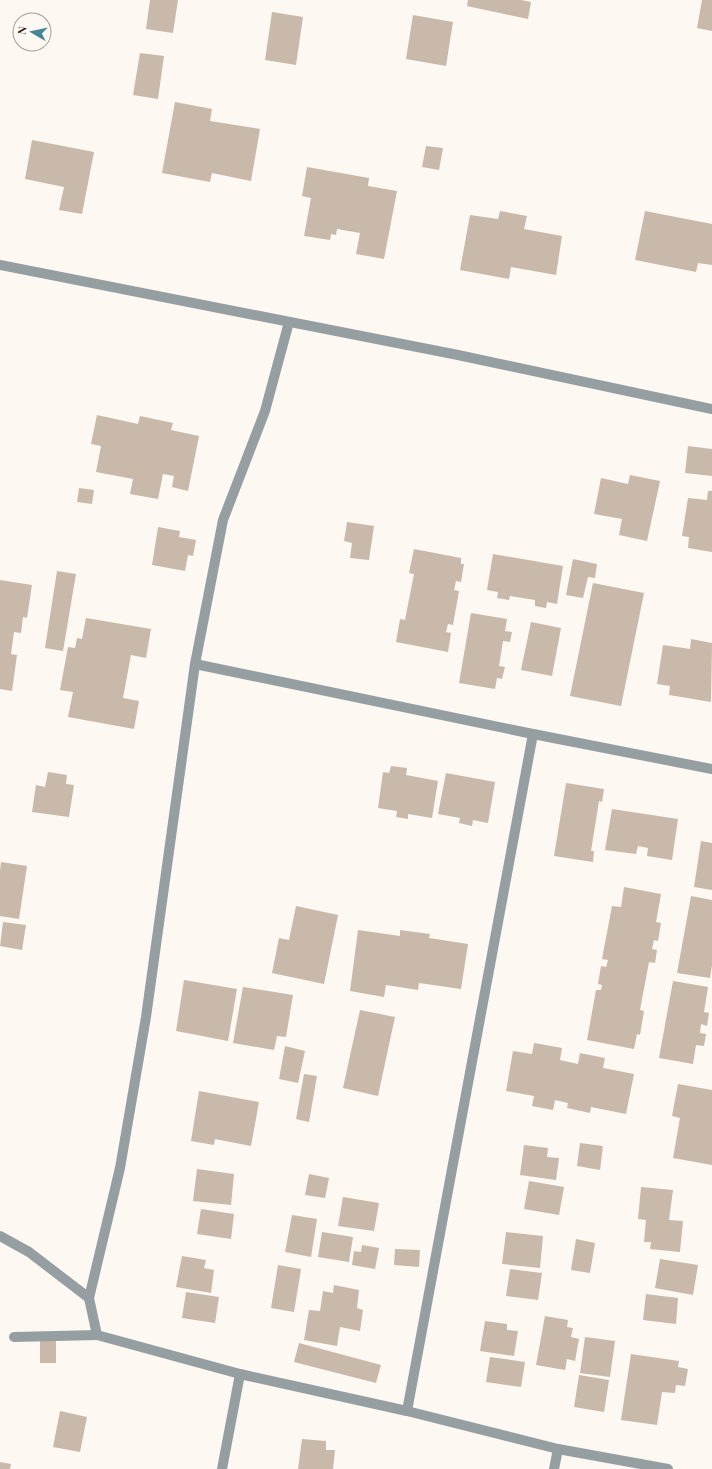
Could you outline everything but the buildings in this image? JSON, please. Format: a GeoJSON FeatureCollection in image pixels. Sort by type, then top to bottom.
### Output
{"type":"FeatureCollection","features":[{"type":"Feature","properties":{"kind":"street"},"geometry":{"type":"LineString","coordinates":[[0,266],[458,355],[712,409]]}},
{"type":"Feature","properties":{"kind":"street"},"geometry":{"type":"LineString","coordinates":[[97,1335],[89,1298],[120,1168],[146,1017],[195,664],[223,520],[265,411],[289,322]]}},
{"type":"Feature","properties":{"kind":"street"},"geometry":{"type":"LineString","coordinates":[[195,664],[533,734],[712,769]]}},
{"type":"Feature","properties":{"kind":"street"},"geometry":{"type":"LineString","coordinates":[[407,1411],[533,734]]}},
{"type":"Feature","properties":{"kind":"street"},"geometry":{"type":"LineString","coordinates":[[0,1236],[29,1252],[89,1298]]}},
{"type":"Feature","properties":{"kind":"street"},"geometry":{"type":"LineString","coordinates":[[14,1337],[97,1335],[240,1374],[407,1411],[558,1449],[668,1469]]}},
{"type":"Feature","properties":{"kind":"street"},"geometry":{"type":"LineString","coordinates":[[222,1469],[240,1374]]}},
{"type":"Feature","properties":{"kind":"street"},"geometry":{"type":"LineString","coordinates":[[554,1469],[558,1449]]}}]}
